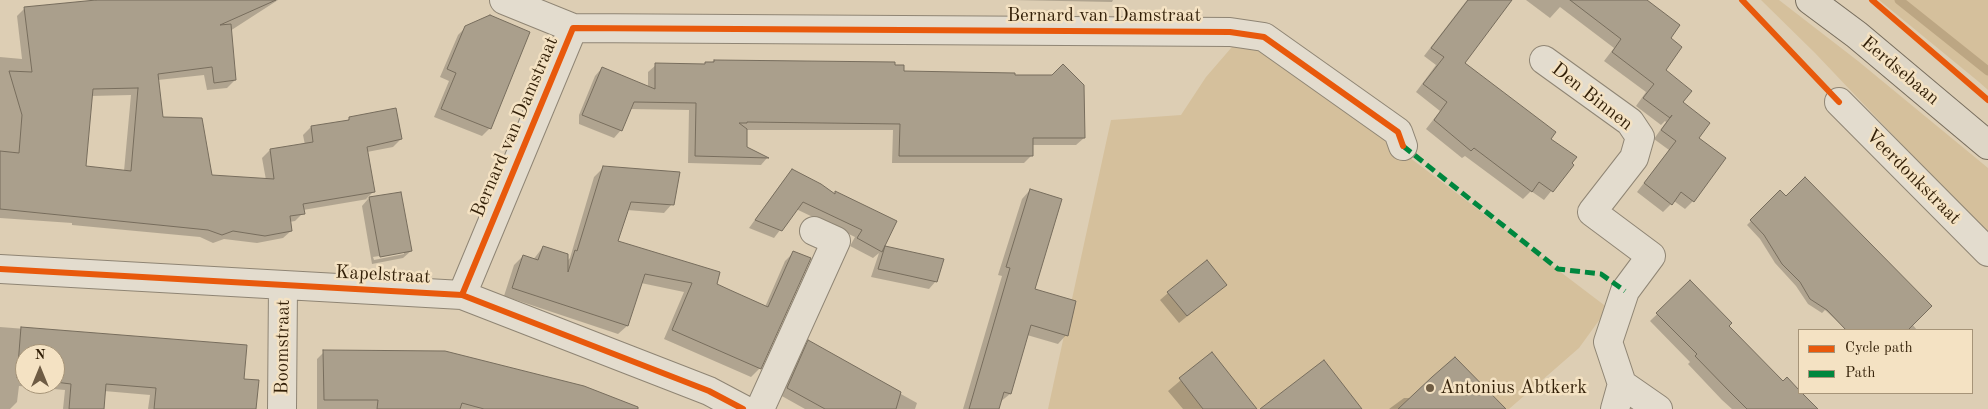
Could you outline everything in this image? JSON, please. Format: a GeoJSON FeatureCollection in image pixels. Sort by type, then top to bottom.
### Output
{"type":"FeatureCollection","features":[{"type":"Feature","properties":{"kind":"main road","name":"Eerdsebaan"},"geometry":{"type":"LineString","coordinates":[[1810,0],[1857,36],[1988,145]]}},
{"type":"Feature","properties":{"kind":"street"},"geometry":{"type":"LineString","coordinates":[[504,0],[573,28]]}},
{"type":"Feature","properties":{"kind":"street","name":"Bernard van Damstraat"},"geometry":{"type":"LineString","coordinates":[[462,295],[573,28],[1239,33],[1264,37],[1398,132],[1404,146]]}},
{"type":"Feature","properties":{"kind":"street","name":"Den Binnen"},"geometry":{"type":"LineString","coordinates":[[1544,60],[1630,122],[1640,137],[1634,158],[1592,212],[1651,256],[1625,291],[1608,342],[1619,396]]}},
{"type":"Feature","properties":{"kind":"street","name":"Veerdonkstraat"},"geometry":{"type":"LineString","coordinates":[[1839,102],[1988,252]]}},
{"type":"Feature","properties":{"kind":"street"},"geometry":{"type":"LineString","coordinates":[[760,409],[836,241],[814,231]]}},
{"type":"Feature","properties":{"kind":"street","name":"Kapelstraat"},"geometry":{"type":"LineString","coordinates":[[0,269],[462,295],[709,391],[743,409]]}},
{"type":"Feature","properties":{"kind":"street","name":"Boomstraat"},"geometry":{"type":"LineString","coordinates":[[282,409],[283,285]]}},
{"type":"Feature","properties":{"kind":"street"},"geometry":{"type":"LineString","coordinates":[[1619,396],[1658,409]]}},
{"type":"Feature","properties":{"kind":"shaded area"},"geometry":{"type":"Polygon","coordinates":[[[1761,0],[1779,0],[1858,61],[1988,168],[1988,235],[1815,53],[1761,0]]]}},
{"type":"Feature","properties":{"kind":"shaded area"},"geometry":{"type":"Polygon","coordinates":[[[1879,0],[1988,0],[1988,90],[1979,82],[1879,0]]]}},
{"type":"Feature","properties":{"kind":"shaded area"},"geometry":{"type":"Polygon","coordinates":[[[1238,40],[1260,44],[1608,308],[1579,348],[1509,409],[1048,409],[1111,120],[1181,115],[1206,77],[1238,40]]]}},
{"type":"Feature","properties":{"kind":"building"},"geometry":{"type":"Polygon","coordinates":[[[96,0],[276,0],[220,25],[231,24],[236,80],[214,83],[212,67],[158,74],[163,117],[202,118],[212,175],[274,179],[270,149],[313,142],[311,126],[349,120],[349,117],[396,108],[402,139],[367,147],[375,192],[303,204],[305,214],[290,216],[292,231],[265,236],[233,231],[222,235],[208,230],[0,209],[0,151],[19,153],[22,115],[9,71],[32,72],[24,7],[96,0]],[[138,88],[93,89],[86,166],[131,171],[138,88]]]}},
{"type":"Feature","properties":{"kind":"building"},"geometry":{"type":"Polygon","coordinates":[[[1468,0],[1512,0],[1465,63],[1556,132],[1551,139],[1577,157],[1572,163],[1574,165],[1553,192],[1539,182],[1532,192],[1474,148],[1471,151],[1434,120],[1447,102],[1423,84],[1444,57],[1431,48],[1468,0]]]}},
{"type":"Feature","properties":{"kind":"building"},"geometry":{"type":"Polygon","coordinates":[[[1570,0],[1647,0],[1680,25],[1671,38],[1682,47],[1666,70],[1692,91],[1683,102],[1710,123],[1699,138],[1726,158],[1694,202],[1681,192],[1672,205],[1644,183],[1676,141],[1661,130],[1670,118],[1643,98],[1654,84],[1612,52],[1621,39],[1570,0]]]}},
{"type":"Feature","properties":{"kind":"building"},"geometry":{"type":"Polygon","coordinates":[[[490,15],[530,32],[491,129],[441,109],[456,73],[447,69],[465,26],[490,15]]]}},
{"type":"Feature","properties":{"kind":"building"},"geometry":{"type":"Polygon","coordinates":[[[714,60],[895,62],[895,65],[904,65],[904,71],[1015,73],[1015,75],[1052,75],[1063,64],[1084,85],[1085,138],[1033,138],[1033,156],[899,156],[900,124],[747,122],[739,123],[747,129],[747,147],[769,158],[695,156],[696,103],[634,102],[622,131],[582,115],[602,67],[655,89],[655,63],[705,64],[705,62],[714,62],[714,60]]]}},
{"type":"Feature","properties":{"kind":"building"},"geometry":{"type":"Polygon","coordinates":[[[603,166],[680,172],[674,205],[631,202],[618,241],[720,272],[717,284],[768,307],[793,251],[811,258],[761,369],[672,330],[692,283],[645,274],[628,326],[512,288],[523,255],[538,260],[543,246],[568,254],[568,272],[575,250],[577,251],[603,166]]]}},
{"type":"Feature","properties":{"kind":"building"},"geometry":{"type":"Polygon","coordinates":[[[792,169],[821,184],[835,194],[835,191],[897,221],[882,252],[857,238],[862,230],[803,202],[782,231],[755,220],[792,169]]]}},
{"type":"Feature","properties":{"kind":"building"},"geometry":{"type":"Polygon","coordinates":[[[1805,177],[1932,306],[1909,329],[1845,329],[1827,310],[1810,299],[1800,282],[1782,264],[1764,235],[1750,220],[1780,190],[1786,196],[1805,177]]]}},
{"type":"Feature","properties":{"kind":"building"},"geometry":{"type":"Polygon","coordinates":[[[1030,189],[1062,199],[1035,289],[1076,301],[1068,336],[1031,325],[1011,394],[1004,392],[999,409],[969,409],[1010,268],[1006,267],[1030,189]]]}},
{"type":"Feature","properties":{"kind":"building"},"geometry":{"type":"Polygon","coordinates":[[[401,192],[412,251],[380,257],[369,197],[401,192]]]}},
{"type":"Feature","properties":{"kind":"building"},"geometry":{"type":"Polygon","coordinates":[[[885,246],[944,259],[937,282],[878,269],[885,246]]]}},
{"type":"Feature","properties":{"kind":"building"},"geometry":{"type":"Polygon","coordinates":[[[1207,260],[1227,285],[1187,316],[1167,292],[1207,260]]]}},
{"type":"Feature","properties":{"kind":"building"},"geometry":{"type":"Polygon","coordinates":[[[1690,280],[1732,323],[1729,326],[1783,381],[1787,377],[1798,389],[1798,394],[1803,394],[1818,409],[1747,409],[1695,356],[1697,354],[1656,313],[1690,280]]]}},
{"type":"Feature","properties":{"kind":"building"},"geometry":{"type":"Polygon","coordinates":[[[21,327],[247,345],[244,379],[259,380],[256,409],[154,409],[156,388],[106,384],[104,409],[69,409],[71,384],[65,383],[65,344],[20,344],[21,327]]]}},
{"type":"Feature","properties":{"kind":"building"},"geometry":{"type":"Polygon","coordinates":[[[808,340],[901,392],[896,409],[825,409],[787,388],[808,340]]]}},
{"type":"Feature","properties":{"kind":"building"},"geometry":{"type":"Polygon","coordinates":[[[323,350],[445,351],[584,386],[638,407],[638,409],[484,409],[462,403],[460,409],[377,409],[378,400],[324,400],[323,350]]]}},
{"type":"Feature","properties":{"kind":"building"},"geometry":{"type":"Polygon","coordinates":[[[1212,352],[1257,409],[1203,409],[1179,378],[1212,352]]]}},
{"type":"Feature","properties":{"kind":"building"},"geometry":{"type":"Polygon","coordinates":[[[1455,357],[1506,409],[1398,409],[1432,377],[1455,357]]]}},
{"type":"Feature","properties":{"kind":"building"},"geometry":{"type":"Polygon","coordinates":[[[1324,360],[1362,409],[1260,409],[1324,360]]]}},
{"type":"Feature","properties":{"kind":"waterway"},"geometry":{"type":"LineString","coordinates":[[1899,0],[1988,71]]}},
{"type":"Feature","properties":{"kind":"marked path"},"geometry":{"type":"LineString","coordinates":[[1403,146],[1558,269],[1601,274],[1625,291]]}},
{"type":"Feature","properties":{"kind":"cycle path"},"geometry":{"type":"LineString","coordinates":[[1742,0],[1839,102]]}},
{"type":"Feature","properties":{"kind":"cycle path"},"geometry":{"type":"LineString","coordinates":[[1872,0],[1988,100]]}},
{"type":"Feature","properties":{"kind":"cycle path"},"geometry":{"type":"LineString","coordinates":[[462,295],[573,28],[1230,32],[1264,37],[1398,132],[1403,146]]}},
{"type":"Feature","properties":{"kind":"cycle path"},"geometry":{"type":"LineString","coordinates":[[0,269],[462,295],[709,391],[743,409]]}},
{"type":"Feature","properties":{"kind":"place","name":"Antonius Abtkerk"},"geometry":{"type":"Point","coordinates":[1430,388]}}]}
